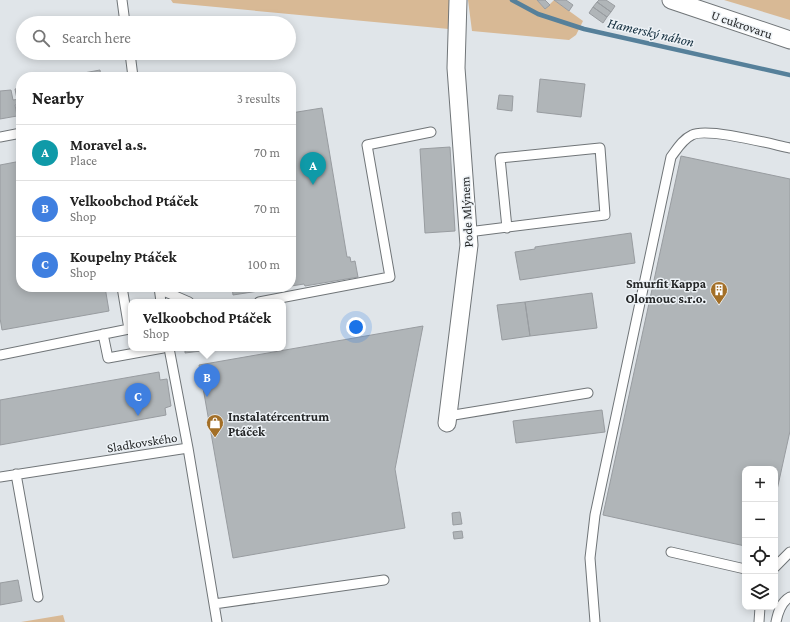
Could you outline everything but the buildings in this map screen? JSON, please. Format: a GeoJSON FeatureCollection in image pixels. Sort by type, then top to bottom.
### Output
{"type":"FeatureCollection","features":[{"type":"Feature","properties":{"kind":"street","name":"Pode Mlýnem"},"geometry":{"type":"LineString","coordinates":[[448,420],[469,244],[456,68],[458,0]]}},
{"type":"Feature","properties":{"kind":"street","name":"U cukrovaru"},"geometry":{"type":"LineString","coordinates":[[671,0],[790,40]]}},
{"type":"Feature","properties":{"kind":"lane"},"geometry":{"type":"LineString","coordinates":[[122,0],[124,16]]}},
{"type":"Feature","properties":{"kind":"lane"},"geometry":{"type":"LineString","coordinates":[[131,60],[133,72]]}},
{"type":"Feature","properties":{"kind":"lane"},"geometry":{"type":"LineString","coordinates":[[275,299],[390,277],[367,145],[431,132]]}},
{"type":"Feature","properties":{"kind":"lane"},"geometry":{"type":"LineString","coordinates":[[595,622],[590,558],[595,515],[671,157],[680,144],[693,134],[716,133],[790,148]]}},
{"type":"Feature","properties":{"kind":"lane"},"geometry":{"type":"LineString","coordinates":[[0,137],[16,134]]}},
{"type":"Feature","properties":{"kind":"lane"},"geometry":{"type":"LineString","coordinates":[[468,232],[507,228],[605,215],[600,148],[500,158],[507,228]]}},
{"type":"Feature","properties":{"kind":"lane"},"geometry":{"type":"LineString","coordinates":[[123,292],[128,323]]}},
{"type":"Feature","properties":{"kind":"lane"},"geometry":{"type":"LineString","coordinates":[[168,292],[183,299]]}},
{"type":"Feature","properties":{"kind":"lane"},"geometry":{"type":"LineString","coordinates":[[0,355],[128,329]]}},
{"type":"Feature","properties":{"kind":"lane"},"geometry":{"type":"LineString","coordinates":[[103,334],[108,358],[146,351]]}},
{"type":"Feature","properties":{"kind":"lane","name":"Sladkovského"},"geometry":{"type":"LineString","coordinates":[[0,477],[188,448],[170,351]]}},
{"type":"Feature","properties":{"kind":"lane"},"geometry":{"type":"LineString","coordinates":[[448,420],[588,393]]}},
{"type":"Feature","properties":{"kind":"lane"},"geometry":{"type":"LineString","coordinates":[[188,448],[217,622]]}},
{"type":"Feature","properties":{"kind":"lane"},"geometry":{"type":"LineString","coordinates":[[16,474],[38,596]]}},
{"type":"Feature","properties":{"kind":"lane"},"geometry":{"type":"LineString","coordinates":[[670,552],[742,568]]}},
{"type":"Feature","properties":{"kind":"lane"},"geometry":{"type":"LineString","coordinates":[[778,564],[790,552]]}},
{"type":"Feature","properties":{"kind":"lane"},"geometry":{"type":"LineString","coordinates":[[214,604],[384,580]]}},
{"type":"Feature","properties":{"kind":"lane"},"geometry":{"type":"LineString","coordinates":[[776,622],[779,610],[786,599],[790,597]]}},
{"type":"Feature","properties":{"kind":"lane"},"geometry":{"type":"LineString","coordinates":[[759,622],[760,610]]}},
{"type":"Feature","properties":{"kind":"shaded area"},"geometry":{"type":"Polygon","coordinates":[[[171,0],[449,0],[449,29],[173,3],[171,0]]]}},
{"type":"Feature","properties":{"kind":"shaded area"},"geometry":{"type":"Polygon","coordinates":[[[468,0],[537,0],[545,9],[554,0],[583,21],[576,35],[569,40],[472,31],[468,0]]]}},
{"type":"Feature","properties":{"kind":"shaded area"},"geometry":{"type":"Polygon","coordinates":[[[724,0],[790,0],[790,20],[724,0]]]}},
{"type":"Feature","properties":{"kind":"shaded area"},"geometry":{"type":"Polygon","coordinates":[[[63,615],[65,622],[21,622],[63,615]]]}},
{"type":"Feature","properties":{"kind":"waterway","name":"Hamerský náhon"},"geometry":{"type":"LineString","coordinates":[[512,0],[538,14],[584,29],[790,75]]}},
{"type":"Feature","properties":{"kind":"place","name":"Moravel a.s."},"geometry":{"type":"Point","coordinates":[313,185]}},
{"type":"Feature","properties":{"kind":"place","name":"Smurfit Kappa Olomouc s.r.o."},"geometry":{"type":"Point","coordinates":[719,305]}},
{"type":"Feature","properties":{"kind":"place","name":"Velkoobchod Ptáček"},"geometry":{"type":"Point","coordinates":[207,397]}},
{"type":"Feature","properties":{"kind":"place","name":"Koupelny Ptáček"},"geometry":{"type":"Point","coordinates":[138,416]}},
{"type":"Feature","properties":{"kind":"place","name":"Instalatércentrum Ptáček"},"geometry":{"type":"Point","coordinates":[215,438]}}]}
